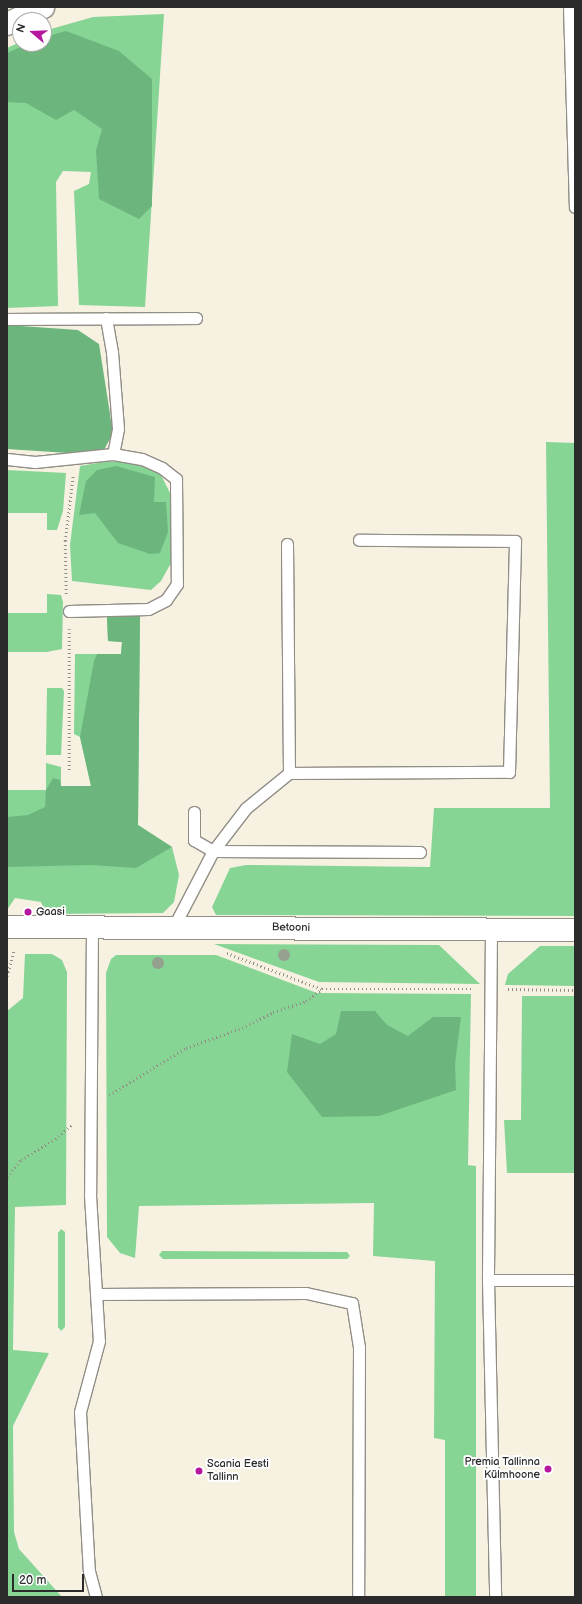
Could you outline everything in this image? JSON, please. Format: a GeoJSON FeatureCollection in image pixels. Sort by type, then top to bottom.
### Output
{"type":"FeatureCollection","features":[{"type":"Feature","properties":{"kind":"street"},"geometry":{"type":"LineString","coordinates":[[7,24],[43,7]]}},
{"type":"Feature","properties":{"kind":"street","name":"Betooni"},"geometry":{"type":"LineString","coordinates":[[7,926],[92,925],[491,931],[575,930]]}},
{"type":"Feature","properties":{"kind":"lane"},"geometry":{"type":"LineString","coordinates":[[569,7],[575,208]]}},
{"type":"Feature","properties":{"kind":"lane"},"geometry":{"type":"LineString","coordinates":[[106,318],[112,352],[118,429],[113,454]]}},
{"type":"Feature","properties":{"kind":"lane"},"geometry":{"type":"LineString","coordinates":[[7,319],[196,318]]}},
{"type":"Feature","properties":{"kind":"lane"},"geometry":{"type":"LineString","coordinates":[[7,459],[35,462],[113,454],[142,459],[162,468],[176,480],[177,584],[166,600],[148,609],[69,611]]}},
{"type":"Feature","properties":{"kind":"lane"},"geometry":{"type":"LineString","coordinates":[[174,926],[213,851],[246,808],[289,773],[509,772],[515,541],[359,540]]}},
{"type":"Feature","properties":{"kind":"lane"},"geometry":{"type":"LineString","coordinates":[[287,544],[289,773]]}},
{"type":"Feature","properties":{"kind":"lane"},"geometry":{"type":"LineString","coordinates":[[194,812],[194,840],[213,851],[420,852]]}},
{"type":"Feature","properties":{"kind":"lane"},"geometry":{"type":"LineString","coordinates":[[92,925],[90,1195],[99,1341],[80,1412],[89,1571],[96,1597]]}},
{"type":"Feature","properties":{"kind":"lane"},"geometry":{"type":"LineString","coordinates":[[491,931],[488,1280],[495,1597]]}},
{"type":"Feature","properties":{"kind":"lane"},"geometry":{"type":"LineString","coordinates":[[488,1280],[575,1280]]}},
{"type":"Feature","properties":{"kind":"lane"},"geometry":{"type":"LineString","coordinates":[[96,1294],[306,1293],[352,1303],[359,1347],[358,1597]]}},
{"type":"Feature","properties":{"kind":"path"},"geometry":{"type":"LineString","coordinates":[[7,948],[15,948],[7,976]]}},
{"type":"Feature","properties":{"kind":"path"},"geometry":{"type":"LineString","coordinates":[[222,951],[322,989],[575,990]]}},
{"type":"Feature","properties":{"kind":"path"},"geometry":{"type":"LineString","coordinates":[[7,1176],[21,1160],[55,1139],[115,1091],[186,1048],[242,1028],[273,1012],[306,1001],[322,989]]}},
{"type":"Feature","properties":{"kind":"green space"},"geometry":{"type":"Polygon","coordinates":[[[164,14],[145,307],[79,305],[74,191],[89,184],[91,172],[63,171],[56,182],[58,306],[7,308],[7,48],[12,46],[12,52],[52,52],[52,29],[93,17],[164,14]]]}},
{"type":"Feature","properties":{"kind":"green space"},"geometry":{"type":"Polygon","coordinates":[[[66,31],[119,51],[152,79],[152,206],[139,219],[99,199],[96,150],[102,129],[74,110],[56,120],[26,103],[7,102],[7,53],[12,51],[12,52],[52,52],[52,35],[66,31]]]}},
{"type":"Feature","properties":{"kind":"green space"},"geometry":{"type":"Polygon","coordinates":[[[7,325],[78,330],[99,344],[113,433],[104,450],[68,453],[7,449],[7,325]]]}},
{"type":"Feature","properties":{"kind":"green space"},"geometry":{"type":"Polygon","coordinates":[[[546,442],[575,443],[575,916],[216,915],[212,907],[230,868],[246,865],[430,867],[434,808],[550,808],[546,442]]]}},
{"type":"Feature","properties":{"kind":"green space"},"geometry":{"type":"Polygon","coordinates":[[[103,462],[129,462],[148,466],[160,473],[170,493],[171,563],[161,581],[151,590],[72,581],[70,545],[80,466],[103,462]]]}},
{"type":"Feature","properties":{"kind":"green space"},"geometry":{"type":"Polygon","coordinates":[[[116,466],[155,477],[154,502],[166,502],[168,532],[160,553],[150,554],[118,543],[95,513],[79,515],[86,481],[97,470],[116,466]]]}},
{"type":"Feature","properties":{"kind":"green space"},"geometry":{"type":"Polygon","coordinates":[[[7,470],[66,473],[63,511],[57,530],[47,530],[47,513],[7,513],[7,470]]]}},
{"type":"Feature","properties":{"kind":"green space"},"geometry":{"type":"Polygon","coordinates":[[[47,594],[61,595],[63,602],[62,649],[47,652],[7,652],[7,613],[47,613],[47,594]]]}},
{"type":"Feature","properties":{"kind":"green space"},"geometry":{"type":"Polygon","coordinates":[[[140,615],[138,825],[172,847],[179,875],[174,902],[163,913],[46,914],[41,902],[15,898],[7,910],[7,790],[46,790],[46,763],[61,767],[61,786],[91,786],[80,737],[74,734],[75,654],[121,654],[122,642],[108,641],[107,617],[140,615]]]}},
{"type":"Feature","properties":{"kind":"green space"},"geometry":{"type":"Polygon","coordinates":[[[140,615],[138,825],[172,847],[136,868],[91,865],[7,867],[7,817],[28,815],[45,807],[46,790],[53,778],[60,780],[61,786],[91,786],[80,737],[94,661],[97,654],[121,654],[122,642],[108,641],[107,617],[140,615]]]}},
{"type":"Feature","properties":{"kind":"green space"},"geometry":{"type":"Polygon","coordinates":[[[47,688],[62,688],[64,691],[61,755],[46,755],[47,688]]]}},
{"type":"Feature","properties":{"kind":"green space"},"geometry":{"type":"Polygon","coordinates":[[[214,944],[439,945],[480,984],[319,982],[214,944]]]}},
{"type":"Feature","properties":{"kind":"green space"},"geometry":{"type":"Polygon","coordinates":[[[540,946],[575,946],[575,986],[505,985],[508,974],[540,946]]]}},
{"type":"Feature","properties":{"kind":"green space"},"geometry":{"type":"Polygon","coordinates":[[[25,954],[52,954],[62,960],[67,972],[66,1205],[15,1207],[13,1350],[49,1353],[13,1426],[14,1532],[19,1549],[62,1597],[7,1597],[7,1011],[23,998],[25,954]]]}},
{"type":"Feature","properties":{"kind":"green space"},"geometry":{"type":"Polygon","coordinates":[[[116,955],[216,955],[317,993],[471,994],[468,1165],[476,1166],[476,1597],[445,1597],[445,1440],[434,1438],[435,1261],[373,1256],[374,1203],[139,1206],[135,1258],[120,1253],[107,1237],[106,973],[111,959],[116,955]]]}},
{"type":"Feature","properties":{"kind":"green space"},"geometry":{"type":"Polygon","coordinates":[[[522,996],[575,996],[575,1173],[507,1173],[504,1120],[521,1120],[522,996]]]}},
{"type":"Feature","properties":{"kind":"green space"},"geometry":{"type":"Polygon","coordinates":[[[341,1011],[375,1011],[387,1025],[408,1036],[433,1017],[461,1017],[455,1064],[456,1090],[379,1116],[322,1117],[287,1072],[292,1034],[320,1044],[336,1034],[341,1011]]]}},
{"type":"Feature","properties":{"kind":"green space"},"geometry":{"type":"Polygon","coordinates":[[[61,1229],[65,1232],[65,1327],[61,1331],[58,1327],[58,1233],[61,1229]]]}},
{"type":"Feature","properties":{"kind":"green space"},"geometry":{"type":"Polygon","coordinates":[[[162,1251],[347,1252],[350,1256],[347,1259],[163,1259],[159,1255],[162,1251]]]}},
{"type":"Feature","properties":{"kind":"place","name":"Gaasi"},"geometry":{"type":"Point","coordinates":[28,912]}},
{"type":"Feature","properties":{"kind":"place","name":"Premia Tallinna Külmhoone"},"geometry":{"type":"Point","coordinates":[548,1469]}},
{"type":"Feature","properties":{"kind":"place","name":"Scania Eesti Tallinn"},"geometry":{"type":"Point","coordinates":[199,1471]}}]}
